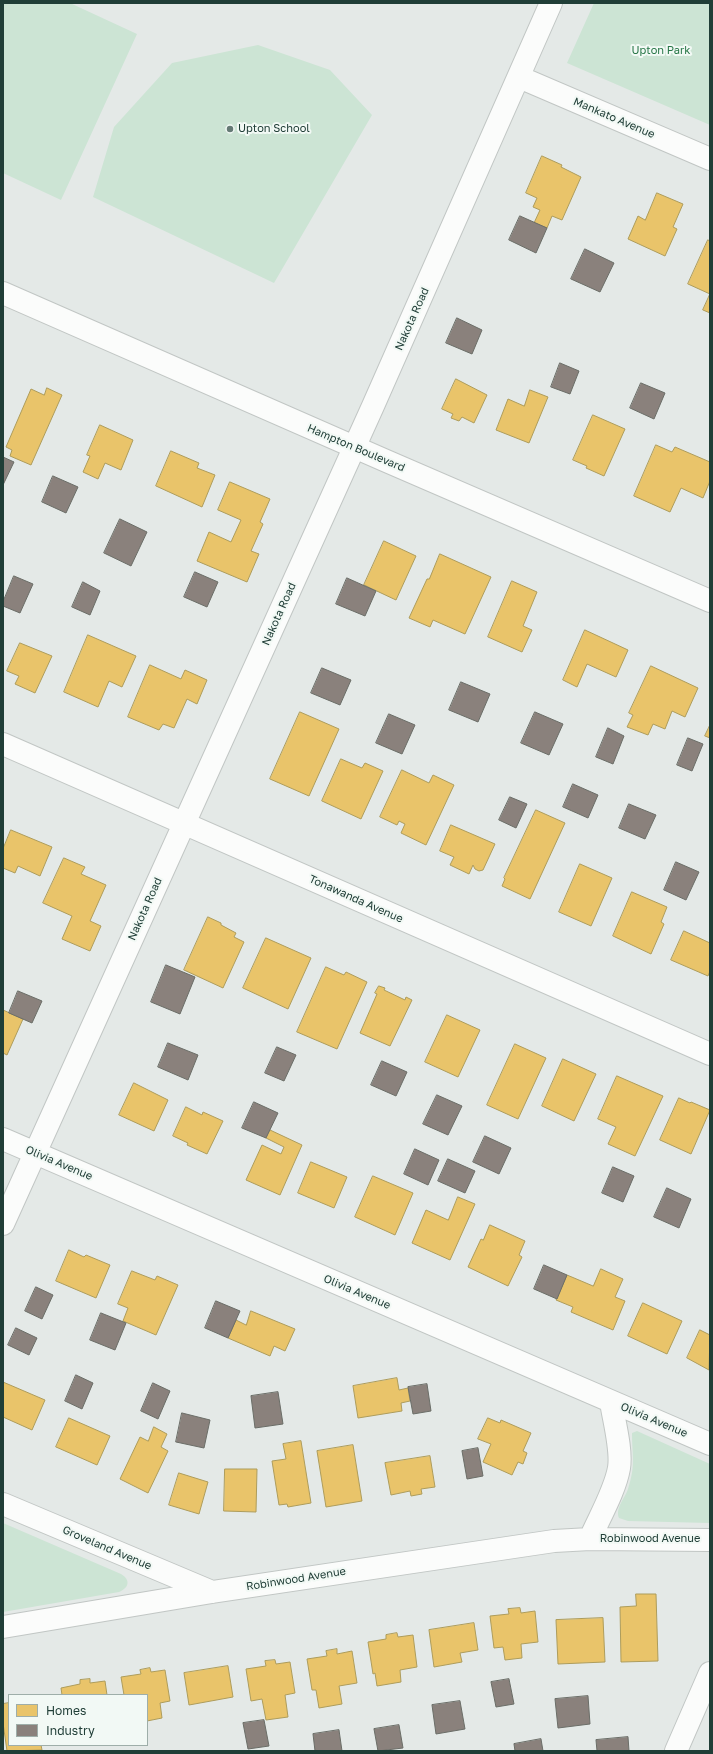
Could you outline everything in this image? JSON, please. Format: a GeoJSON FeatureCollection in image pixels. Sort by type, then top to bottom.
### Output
{"type":"FeatureCollection","features":[{"type":"Feature","properties":{"kind":"street","name":"Nakota Road"},"geometry":{"type":"LineString","coordinates":[[3,1224],[354,447],[551,3]]}},
{"type":"Feature","properties":{"kind":"street","name":"Mankato Avenue"},"geometry":{"type":"LineString","coordinates":[[519,76],[710,159]]}},
{"type":"Feature","properties":{"kind":"street","name":"Hampton Boulevard"},"geometry":{"type":"LineString","coordinates":[[3,293],[710,601]]}},
{"type":"Feature","properties":{"kind":"street","name":"Tonawanda Avenue"},"geometry":{"type":"LineString","coordinates":[[3,744],[710,1054]]}},
{"type":"Feature","properties":{"kind":"street","name":"Olivia Avenue"},"geometry":{"type":"LineString","coordinates":[[3,1139],[710,1444]]}},
{"type":"Feature","properties":{"kind":"street","name":"Robinwood Avenue"},"geometry":{"type":"LineString","coordinates":[[590,1539],[614,1484],[619,1468],[619,1451],[611,1402]]}},
{"type":"Feature","properties":{"kind":"street","name":"Groveland Avenue"},"geometry":{"type":"LineString","coordinates":[[3,1504],[212,1592]]}},
{"type":"Feature","properties":{"kind":"street","name":"Robinwood Avenue"},"geometry":{"type":"LineString","coordinates":[[3,1627],[212,1592],[554,1541],[590,1539],[710,1540]]}},
{"type":"Feature","properties":{"kind":"street"},"geometry":{"type":"LineString","coordinates":[[676,1751],[710,1673]]}},
{"type":"Feature","properties":{"kind":"green space"},"geometry":{"type":"Polygon","coordinates":[[[3,3],[70,3],[137,34],[61,200],[3,173],[3,3]]]}},
{"type":"Feature","properties":{"kind":"green space","name":"Upton Park"},"geometry":{"type":"Polygon","coordinates":[[[594,3],[710,3],[710,125],[567,63],[594,3]]]}},
{"type":"Feature","properties":{"kind":"green space"},"geometry":{"type":"Polygon","coordinates":[[[258,45],[330,70],[372,115],[274,283],[93,197],[114,127],[172,63],[258,45]]]}},
{"type":"Feature","properties":{"kind":"green space"},"geometry":{"type":"Polygon","coordinates":[[[637,1431],[710,1464],[710,1523],[628,1521],[619,1518],[619,1507],[628,1489],[632,1473],[632,1433],[637,1431]]]}},
{"type":"Feature","properties":{"kind":"green space"},"geometry":{"type":"Polygon","coordinates":[[[3,1523],[121,1574],[124,1576],[128,1584],[119,1592],[3,1612],[3,1523]]]}},
{"type":"Feature","properties":{"kind":"building: Homes"},"geometry":{"type":"Polygon","coordinates":[[[542,156],[562,165],[561,167],[581,177],[562,220],[552,216],[547,228],[534,223],[540,210],[533,207],[537,198],[526,193],[542,156]]]}},
{"type":"Feature","properties":{"kind":"building: Homes"},"geometry":{"type":"Polygon","coordinates":[[[657,193],[683,204],[673,227],[677,229],[665,256],[628,239],[638,216],[645,220],[657,193]]]}},
{"type":"Feature","properties":{"kind":"building: Homes"},"geometry":{"type":"Polygon","coordinates":[[[708,240],[710,241],[710,294],[688,284],[708,240]]]}},
{"type":"Feature","properties":{"kind":"building: Homes"},"geometry":{"type":"Polygon","coordinates":[[[710,294],[710,313],[703,310],[710,294]]]}},
{"type":"Feature","properties":{"kind":"building: Homes"},"geometry":{"type":"Polygon","coordinates":[[[456,379],[487,395],[474,423],[462,417],[459,421],[451,418],[453,414],[442,409],[456,379]]]}},
{"type":"Feature","properties":{"kind":"building: Homes"},"geometry":{"type":"Polygon","coordinates":[[[47,388],[62,395],[31,465],[10,456],[12,450],[6,447],[31,389],[44,395],[47,388]]]}},
{"type":"Feature","properties":{"kind":"building: Homes"},"geometry":{"type":"Polygon","coordinates":[[[530,390],[548,397],[529,443],[496,430],[508,399],[524,406],[530,390]]]}},
{"type":"Feature","properties":{"kind":"building: Homes"},"geometry":{"type":"Polygon","coordinates":[[[593,415],[625,429],[604,476],[573,460],[593,415]]]}},
{"type":"Feature","properties":{"kind":"building: Homes"},"geometry":{"type":"Polygon","coordinates":[[[100,425],[133,440],[121,470],[105,463],[98,479],[83,472],[90,456],[87,455],[100,425]]]}},
{"type":"Feature","properties":{"kind":"building: Homes"},"geometry":{"type":"Polygon","coordinates":[[[656,445],[672,452],[675,447],[710,462],[710,481],[703,498],[681,488],[670,512],[634,496],[656,445]]]}},
{"type":"Feature","properties":{"kind":"building: Homes"},"geometry":{"type":"Polygon","coordinates":[[[171,451],[199,463],[197,468],[215,475],[202,507],[156,486],[171,451]]]}},
{"type":"Feature","properties":{"kind":"building: Homes"},"geometry":{"type":"Polygon","coordinates":[[[230,482],[270,499],[260,522],[263,524],[251,551],[259,554],[247,582],[197,561],[209,532],[231,542],[241,520],[218,510],[230,482]]]}},
{"type":"Feature","properties":{"kind":"building: Homes"},"geometry":{"type":"Polygon","coordinates":[[[384,541],[416,556],[396,600],[364,585],[384,541]]]}},
{"type":"Feature","properties":{"kind":"building: Homes"},"geometry":{"type":"Polygon","coordinates":[[[440,554],[491,577],[465,634],[433,620],[430,627],[409,618],[440,554]]]}},
{"type":"Feature","properties":{"kind":"building: Homes"},"geometry":{"type":"Polygon","coordinates":[[[512,581],[537,592],[523,626],[532,630],[522,652],[488,637],[512,581]]]}},
{"type":"Feature","properties":{"kind":"building: Homes"},"geometry":{"type":"Polygon","coordinates":[[[585,630],[628,650],[616,677],[587,664],[577,687],[563,680],[585,630]]]}},
{"type":"Feature","properties":{"kind":"building: Homes"},"geometry":{"type":"Polygon","coordinates":[[[88,635],[136,656],[122,687],[109,681],[98,707],[64,692],[88,635]]]}},
{"type":"Feature","properties":{"kind":"building: Homes"},"geometry":{"type":"Polygon","coordinates":[[[20,643],[52,656],[35,693],[15,684],[19,676],[7,671],[20,643]]]}},
{"type":"Feature","properties":{"kind":"building: Homes"},"geometry":{"type":"Polygon","coordinates":[[[150,665],[181,679],[185,670],[207,680],[197,704],[187,699],[174,728],[163,724],[159,730],[128,717],[150,665]]]}},
{"type":"Feature","properties":{"kind":"building: Homes"},"geometry":{"type":"Polygon","coordinates":[[[651,666],[698,688],[685,717],[672,711],[665,729],[653,724],[648,735],[627,727],[633,715],[629,713],[651,666]]]}},
{"type":"Feature","properties":{"kind":"building: Homes"},"geometry":{"type":"Polygon","coordinates":[[[300,712],[339,729],[309,796],[270,779],[300,712]]]}},
{"type":"Feature","properties":{"kind":"building: Homes"},"geometry":{"type":"Polygon","coordinates":[[[710,725],[710,738],[705,736],[710,725]]]}},
{"type":"Feature","properties":{"kind":"building: Homes"},"geometry":{"type":"Polygon","coordinates":[[[341,759],[362,768],[365,763],[383,771],[361,819],[322,801],[341,759]]]}},
{"type":"Feature","properties":{"kind":"building: Homes"},"geometry":{"type":"Polygon","coordinates":[[[402,770],[429,783],[433,775],[454,785],[426,845],[401,833],[405,824],[399,821],[397,825],[380,817],[402,770]]]}},
{"type":"Feature","properties":{"kind":"building: Homes"},"geometry":{"type":"Polygon","coordinates":[[[536,810],[565,823],[530,899],[502,886],[505,879],[504,878],[536,810]]]}},
{"type":"Feature","properties":{"kind":"building: Homes"},"geometry":{"type":"Polygon","coordinates":[[[451,825],[495,844],[483,870],[479,871],[475,869],[473,865],[469,874],[450,865],[454,857],[440,851],[451,825]]]}},
{"type":"Feature","properties":{"kind":"building: Homes"},"geometry":{"type":"Polygon","coordinates":[[[11,830],[52,847],[40,876],[18,866],[15,873],[3,868],[3,849],[11,830]]]}},
{"type":"Feature","properties":{"kind":"building: Homes"},"geometry":{"type":"Polygon","coordinates":[[[64,858],[85,867],[81,874],[106,885],[90,921],[101,926],[90,951],[62,939],[72,916],[43,903],[64,858]]]}},
{"type":"Feature","properties":{"kind":"building: Homes"},"geometry":{"type":"Polygon","coordinates":[[[580,864],[612,878],[591,926],[559,912],[580,864]]]}},
{"type":"Feature","properties":{"kind":"building: Homes"},"geometry":{"type":"Polygon","coordinates":[[[632,892],[667,907],[661,922],[664,924],[651,954],[613,936],[632,892]]]}},
{"type":"Feature","properties":{"kind":"building: Homes"},"geometry":{"type":"Polygon","coordinates":[[[208,917],[221,923],[221,925],[236,933],[234,937],[244,942],[223,988],[184,970],[208,917]]]}},
{"type":"Feature","properties":{"kind":"building: Homes"},"geometry":{"type":"Polygon","coordinates":[[[684,931],[710,943],[710,971],[708,976],[671,960],[684,931]]]}},
{"type":"Feature","properties":{"kind":"building: Homes"},"geometry":{"type":"Polygon","coordinates":[[[266,938],[311,958],[288,1009],[243,988],[266,938]]]}},
{"type":"Feature","properties":{"kind":"building: Homes"},"geometry":{"type":"Polygon","coordinates":[[[326,967],[344,975],[346,972],[367,982],[337,1049],[297,1032],[326,967]]]}},
{"type":"Feature","properties":{"kind":"building: Homes"},"geometry":{"type":"Polygon","coordinates":[[[379,986],[405,1000],[406,997],[412,1000],[390,1046],[360,1033],[379,986]]]}},
{"type":"Feature","properties":{"kind":"building: Homes"},"geometry":{"type":"Polygon","coordinates":[[[3,1010],[23,1019],[7,1055],[3,1053],[3,1010]]]}},
{"type":"Feature","properties":{"kind":"building: Homes"},"geometry":{"type":"Polygon","coordinates":[[[447,1015],[480,1030],[458,1077],[425,1062],[447,1015]]]}},
{"type":"Feature","properties":{"kind":"building: Homes"},"geometry":{"type":"Polygon","coordinates":[[[515,1044],[546,1058],[518,1119],[487,1105],[515,1044]]]}},
{"type":"Feature","properties":{"kind":"building: Homes"},"geometry":{"type":"Polygon","coordinates":[[[563,1059],[596,1074],[574,1121],[542,1106],[563,1059]]]}},
{"type":"Feature","properties":{"kind":"building: Homes"},"geometry":{"type":"Polygon","coordinates":[[[617,1076],[663,1096],[635,1156],[608,1144],[616,1127],[598,1119],[617,1076]]]}},
{"type":"Feature","properties":{"kind":"building: Homes"},"geometry":{"type":"Polygon","coordinates":[[[134,1083],[168,1100],[154,1131],[119,1115],[134,1083]]]}},
{"type":"Feature","properties":{"kind":"building: Homes"},"geometry":{"type":"Polygon","coordinates":[[[679,1098],[710,1110],[691,1154],[660,1140],[679,1098]]]}},
{"type":"Feature","properties":{"kind":"building: Homes"},"geometry":{"type":"Polygon","coordinates":[[[186,1107],[202,1115],[203,1112],[223,1121],[207,1154],[187,1145],[188,1143],[173,1136],[186,1107]]]}},
{"type":"Feature","properties":{"kind":"building: Homes"},"geometry":{"type":"Polygon","coordinates":[[[270,1130],[302,1145],[280,1195],[246,1180],[262,1145],[281,1154],[284,1147],[266,1138],[270,1130]]]}},
{"type":"Feature","properties":{"kind":"building: Homes"},"geometry":{"type":"Polygon","coordinates":[[[311,1162],[347,1177],[334,1208],[298,1193],[311,1162]]]}},
{"type":"Feature","properties":{"kind":"building: Homes"},"geometry":{"type":"Polygon","coordinates":[[[373,1176],[413,1193],[395,1235],[355,1217],[373,1176]]]}},
{"type":"Feature","properties":{"kind":"building: Homes"},"geometry":{"type":"Polygon","coordinates":[[[458,1197],[475,1204],[450,1260],[412,1243],[426,1210],[448,1220],[458,1197]]]}},
{"type":"Feature","properties":{"kind":"building: Homes"},"geometry":{"type":"Polygon","coordinates":[[[490,1225],[525,1241],[519,1255],[522,1257],[508,1286],[468,1267],[481,1239],[483,1240],[490,1225]]]}},
{"type":"Feature","properties":{"kind":"building: Homes"},"geometry":{"type":"Polygon","coordinates":[[[69,1250],[84,1257],[86,1255],[110,1265],[96,1298],[56,1281],[69,1250]]]}},
{"type":"Feature","properties":{"kind":"building: Homes"},"geometry":{"type":"Polygon","coordinates":[[[601,1269],[623,1279],[615,1297],[625,1301],[613,1330],[571,1312],[573,1307],[556,1300],[567,1275],[593,1286],[601,1269]]]}},
{"type":"Feature","properties":{"kind":"building: Homes"},"geometry":{"type":"Polygon","coordinates":[[[132,1271],[155,1280],[157,1276],[178,1285],[156,1335],[123,1321],[128,1308],[118,1304],[132,1271]]]}},
{"type":"Feature","properties":{"kind":"building: Homes"},"geometry":{"type":"Polygon","coordinates":[[[643,1303],[682,1321],[667,1354],[628,1336],[643,1303]]]}},
{"type":"Feature","properties":{"kind":"building: Homes"},"geometry":{"type":"Polygon","coordinates":[[[251,1311],[295,1329],[285,1351],[274,1346],[270,1356],[228,1338],[236,1320],[246,1325],[251,1311]]]}},
{"type":"Feature","properties":{"kind":"building: Homes"},"geometry":{"type":"Polygon","coordinates":[[[700,1330],[710,1335],[709,1370],[687,1358],[700,1330]]]}},
{"type":"Feature","properties":{"kind":"building: Homes"},"geometry":{"type":"Polygon","coordinates":[[[397,1378],[399,1390],[408,1388],[410,1401],[401,1403],[402,1411],[358,1418],[353,1386],[397,1378]]]}},
{"type":"Feature","properties":{"kind":"building: Homes"},"geometry":{"type":"Polygon","coordinates":[[[3,1382],[45,1400],[32,1430],[3,1417],[3,1382]]]}},
{"type":"Feature","properties":{"kind":"building: Homes"},"geometry":{"type":"Polygon","coordinates":[[[69,1418],[110,1436],[97,1465],[56,1447],[69,1418]]]}},
{"type":"Feature","properties":{"kind":"building: Homes"},"geometry":{"type":"Polygon","coordinates":[[[488,1418],[500,1423],[501,1420],[531,1433],[523,1451],[527,1453],[523,1464],[518,1462],[512,1475],[483,1462],[491,1444],[478,1439],[488,1418]]]}},
{"type":"Feature","properties":{"kind":"building: Homes"},"geometry":{"type":"Polygon","coordinates":[[[154,1427],[167,1434],[161,1447],[168,1451],[148,1493],[120,1479],[140,1437],[148,1441],[154,1427]]]}},
{"type":"Feature","properties":{"kind":"building: Homes"},"geometry":{"type":"Polygon","coordinates":[[[301,1441],[311,1503],[288,1507],[287,1504],[279,1505],[272,1461],[286,1459],[283,1444],[301,1441]]]}},
{"type":"Feature","properties":{"kind":"building: Homes"},"geometry":{"type":"Polygon","coordinates":[[[353,1445],[362,1501],[326,1507],[317,1451],[353,1445]]]}},
{"type":"Feature","properties":{"kind":"building: Homes"},"geometry":{"type":"Polygon","coordinates":[[[430,1456],[435,1487],[421,1489],[422,1494],[411,1496],[410,1491],[391,1495],[385,1463],[430,1456]]]}},
{"type":"Feature","properties":{"kind":"building: Homes"},"geometry":{"type":"Polygon","coordinates":[[[225,1469],[257,1469],[256,1512],[224,1511],[225,1469]]]}},
{"type":"Feature","properties":{"kind":"building: Homes"},"geometry":{"type":"Polygon","coordinates":[[[179,1473],[208,1482],[199,1514],[169,1505],[179,1473]]]}},
{"type":"Feature","properties":{"kind":"building: Homes"},"geometry":{"type":"Polygon","coordinates":[[[636,1594],[656,1594],[658,1661],[621,1662],[620,1607],[636,1606],[636,1594]]]}},
{"type":"Feature","properties":{"kind":"building: Homes"},"geometry":{"type":"Polygon","coordinates":[[[520,1608],[521,1613],[535,1611],[538,1642],[521,1644],[522,1658],[505,1660],[503,1647],[494,1648],[490,1616],[509,1614],[508,1609],[520,1608]]]}},
{"type":"Feature","properties":{"kind":"building: Homes"},"geometry":{"type":"Polygon","coordinates":[[[603,1618],[605,1662],[558,1664],[556,1620],[603,1618]]]}},
{"type":"Feature","properties":{"kind":"building: Homes"},"geometry":{"type":"Polygon","coordinates":[[[474,1623],[478,1650],[460,1653],[462,1662],[434,1667],[429,1630],[474,1623]]]}},
{"type":"Feature","properties":{"kind":"building: Homes"},"geometry":{"type":"Polygon","coordinates":[[[397,1633],[398,1637],[413,1635],[417,1667],[400,1670],[401,1682],[377,1686],[375,1673],[373,1674],[368,1642],[386,1639],[386,1635],[397,1633]]]}},
{"type":"Feature","properties":{"kind":"building: Homes"},"geometry":{"type":"Polygon","coordinates":[[[337,1649],[337,1654],[352,1651],[357,1683],[339,1686],[342,1704],[319,1708],[316,1690],[312,1690],[307,1659],[327,1656],[326,1651],[337,1649]]]}},
{"type":"Feature","properties":{"kind":"building: Homes"},"geometry":{"type":"Polygon","coordinates":[[[275,1660],[276,1664],[290,1662],[295,1693],[285,1695],[288,1717],[266,1720],[262,1699],[251,1701],[246,1669],[266,1666],[265,1661],[275,1660]]]}},
{"type":"Feature","properties":{"kind":"building: Homes"},"geometry":{"type":"Polygon","coordinates":[[[228,1666],[233,1697],[189,1705],[184,1673],[228,1666]]]}},
{"type":"Feature","properties":{"kind":"building: Homes"},"geometry":{"type":"Polygon","coordinates":[[[150,1668],[151,1672],[165,1670],[170,1701],[160,1703],[162,1718],[148,1721],[148,1694],[124,1694],[121,1677],[141,1674],[140,1670],[150,1668]]]}},
{"type":"Feature","properties":{"kind":"building: Homes"},"geometry":{"type":"Polygon","coordinates":[[[90,1679],[90,1683],[105,1681],[107,1694],[62,1694],[61,1688],[80,1684],[80,1680],[90,1679]]]}},
{"type":"Feature","properties":{"kind":"building: Homes"},"geometry":{"type":"Polygon","coordinates":[[[8,1703],[8,1746],[41,1746],[42,1750],[7,1751],[3,1723],[3,1704],[8,1703]]]}},
{"type":"Feature","properties":{"kind":"building: Industry"},"geometry":{"type":"Polygon","coordinates":[[[520,216],[547,228],[536,253],[509,240],[520,216]]]}},
{"type":"Feature","properties":{"kind":"building: Industry"},"geometry":{"type":"Polygon","coordinates":[[[585,249],[614,263],[600,292],[571,279],[585,249]]]}},
{"type":"Feature","properties":{"kind":"building: Industry"},"geometry":{"type":"Polygon","coordinates":[[[457,318],[482,330],[472,354],[446,343],[457,318]]]}},
{"type":"Feature","properties":{"kind":"building: Industry"},"geometry":{"type":"Polygon","coordinates":[[[560,363],[579,371],[570,394],[551,387],[560,363]]]}},
{"type":"Feature","properties":{"kind":"building: Industry"},"geometry":{"type":"Polygon","coordinates":[[[641,383],[665,393],[654,419],[630,408],[641,383]]]}},
{"type":"Feature","properties":{"kind":"building: Industry"},"geometry":{"type":"Polygon","coordinates":[[[3,457],[14,462],[3,485],[3,457]]]}},
{"type":"Feature","properties":{"kind":"building: Industry"},"geometry":{"type":"Polygon","coordinates":[[[53,476],[78,487],[66,513],[42,502],[53,476]]]}},
{"type":"Feature","properties":{"kind":"building: Industry"},"geometry":{"type":"Polygon","coordinates":[[[120,519],[147,532],[131,566],[104,553],[120,519]]]}},
{"type":"Feature","properties":{"kind":"building: Industry"},"geometry":{"type":"Polygon","coordinates":[[[195,572],[218,582],[207,607],[184,597],[195,572]]]}},
{"type":"Feature","properties":{"kind":"building: Industry"},"geometry":{"type":"Polygon","coordinates":[[[14,576],[33,584],[20,613],[3,606],[3,602],[14,576]]]}},
{"type":"Feature","properties":{"kind":"building: Industry"},"geometry":{"type":"Polygon","coordinates":[[[347,578],[376,591],[365,616],[336,604],[347,578]]]}},
{"type":"Feature","properties":{"kind":"building: Industry"},"geometry":{"type":"Polygon","coordinates":[[[83,582],[100,591],[90,615],[72,607],[83,582]]]}},
{"type":"Feature","properties":{"kind":"building: Industry"},"geometry":{"type":"Polygon","coordinates":[[[322,668],[351,680],[340,705],[311,693],[322,668]]]}},
{"type":"Feature","properties":{"kind":"building: Industry"},"geometry":{"type":"Polygon","coordinates":[[[461,682],[490,694],[478,722],[449,710],[461,682]]]}},
{"type":"Feature","properties":{"kind":"building: Industry"},"geometry":{"type":"Polygon","coordinates":[[[535,712],[563,724],[549,755],[521,743],[535,712]]]}},
{"type":"Feature","properties":{"kind":"building: Industry"},"geometry":{"type":"Polygon","coordinates":[[[389,714],[415,725],[402,754],[376,743],[389,714]]]}},
{"type":"Feature","properties":{"kind":"building: Industry"},"geometry":{"type":"Polygon","coordinates":[[[608,728],[624,736],[613,764],[596,757],[608,728]]]}},
{"type":"Feature","properties":{"kind":"building: Industry"},"geometry":{"type":"Polygon","coordinates":[[[688,738],[703,744],[692,771],[677,765],[688,738]]]}},
{"type":"Feature","properties":{"kind":"building: Industry"},"geometry":{"type":"Polygon","coordinates":[[[573,784],[598,795],[588,818],[563,807],[573,784]]]}},
{"type":"Feature","properties":{"kind":"building: Industry"},"geometry":{"type":"Polygon","coordinates":[[[510,797],[527,804],[516,828],[499,820],[510,797]]]}},
{"type":"Feature","properties":{"kind":"building: Industry"},"geometry":{"type":"Polygon","coordinates":[[[629,804],[656,815],[645,839],[619,828],[629,804]]]}},
{"type":"Feature","properties":{"kind":"building: Industry"},"geometry":{"type":"Polygon","coordinates":[[[676,862],[699,872],[686,900],[664,890],[676,862]]]}},
{"type":"Feature","properties":{"kind":"building: Industry"},"geometry":{"type":"Polygon","coordinates":[[[166,965],[195,977],[180,1014],[151,1002],[166,965]]]}},
{"type":"Feature","properties":{"kind":"building: Industry"},"geometry":{"type":"Polygon","coordinates":[[[18,991],[42,1001],[32,1023],[9,1013],[18,991]]]}},
{"type":"Feature","properties":{"kind":"building: Industry"},"geometry":{"type":"Polygon","coordinates":[[[168,1043],[198,1055],[188,1080],[158,1067],[168,1043]]]}},
{"type":"Feature","properties":{"kind":"building: Industry"},"geometry":{"type":"Polygon","coordinates":[[[277,1047],[296,1055],[284,1081],[265,1073],[277,1047]]]}},
{"type":"Feature","properties":{"kind":"building: Industry"},"geometry":{"type":"Polygon","coordinates":[[[382,1061],[407,1072],[396,1096],[371,1085],[382,1061]]]}},
{"type":"Feature","properties":{"kind":"building: Industry"},"geometry":{"type":"Polygon","coordinates":[[[437,1095],[462,1106],[448,1135],[423,1124],[437,1095]]]}},
{"type":"Feature","properties":{"kind":"building: Industry"},"geometry":{"type":"Polygon","coordinates":[[[254,1102],[278,1113],[266,1138],[242,1128],[254,1102]]]}},
{"type":"Feature","properties":{"kind":"building: Industry"},"geometry":{"type":"Polygon","coordinates":[[[485,1136],[511,1148],[499,1174],[473,1162],[485,1136]]]}},
{"type":"Feature","properties":{"kind":"building: Industry"},"geometry":{"type":"Polygon","coordinates":[[[415,1149],[439,1160],[428,1185],[404,1174],[415,1149]]]}},
{"type":"Feature","properties":{"kind":"building: Industry"},"geometry":{"type":"Polygon","coordinates":[[[448,1159],[475,1171],[465,1193],[438,1181],[448,1159]]]}},
{"type":"Feature","properties":{"kind":"building: Industry"},"geometry":{"type":"Polygon","coordinates":[[[613,1167],[634,1176],[623,1202],[602,1193],[613,1167]]]}},
{"type":"Feature","properties":{"kind":"building: Industry"},"geometry":{"type":"Polygon","coordinates":[[[667,1188],[691,1199],[679,1228],[654,1217],[667,1188]]]}},
{"type":"Feature","properties":{"kind":"building: Industry"},"geometry":{"type":"Polygon","coordinates":[[[544,1265],[567,1275],[557,1299],[534,1289],[544,1265]]]}},
{"type":"Feature","properties":{"kind":"building: Industry"},"geometry":{"type":"Polygon","coordinates":[[[36,1287],[53,1295],[42,1319],[25,1311],[36,1287]]]}},
{"type":"Feature","properties":{"kind":"building: Industry"},"geometry":{"type":"Polygon","coordinates":[[[216,1301],[240,1311],[228,1338],[205,1328],[216,1301]]]}},
{"type":"Feature","properties":{"kind":"building: Industry"},"geometry":{"type":"Polygon","coordinates":[[[101,1313],[126,1323],[115,1350],[90,1340],[101,1313]]]}},
{"type":"Feature","properties":{"kind":"building: Industry"},"geometry":{"type":"Polygon","coordinates":[[[16,1328],[37,1338],[29,1355],[8,1345],[16,1328]]]}},
{"type":"Feature","properties":{"kind":"building: Industry"},"geometry":{"type":"Polygon","coordinates":[[[76,1375],[93,1383],[82,1409],[65,1401],[76,1375]]]}},
{"type":"Feature","properties":{"kind":"building: Industry"},"geometry":{"type":"Polygon","coordinates":[[[153,1383],[170,1391],[158,1419],[141,1411],[153,1383]]]}},
{"type":"Feature","properties":{"kind":"building: Industry"},"geometry":{"type":"Polygon","coordinates":[[[427,1384],[431,1411],[413,1414],[408,1387],[427,1384]]]}},
{"type":"Feature","properties":{"kind":"building: Industry"},"geometry":{"type":"Polygon","coordinates":[[[278,1392],[283,1424],[255,1428],[251,1396],[278,1392]]]}},
{"type":"Feature","properties":{"kind":"building: Industry"},"geometry":{"type":"Polygon","coordinates":[[[182,1413],[210,1420],[204,1448],[176,1442],[182,1413]]]}},
{"type":"Feature","properties":{"kind":"building: Industry"},"geometry":{"type":"Polygon","coordinates":[[[478,1448],[483,1476],[467,1479],[462,1451],[478,1448]]]}},
{"type":"Feature","properties":{"kind":"building: Industry"},"geometry":{"type":"Polygon","coordinates":[[[509,1679],[514,1704],[496,1707],[491,1682],[509,1679]]]}},
{"type":"Feature","properties":{"kind":"building: Industry"},"geometry":{"type":"Polygon","coordinates":[[[588,1696],[590,1724],[558,1728],[555,1699],[588,1696]]]}},
{"type":"Feature","properties":{"kind":"building: Industry"},"geometry":{"type":"Polygon","coordinates":[[[460,1701],[465,1729],[436,1734],[432,1705],[460,1701]]]}},
{"type":"Feature","properties":{"kind":"building: Industry"},"geometry":{"type":"Polygon","coordinates":[[[264,1720],[269,1746],[248,1749],[243,1723],[264,1720]]]}},
{"type":"Feature","properties":{"kind":"building: Industry"},"geometry":{"type":"Polygon","coordinates":[[[399,1725],[403,1748],[378,1751],[374,1729],[399,1725]]]}},
{"type":"Feature","properties":{"kind":"building: Industry"},"geometry":{"type":"Polygon","coordinates":[[[339,1730],[342,1751],[315,1751],[313,1734],[339,1730]]]}},
{"type":"Feature","properties":{"kind":"building: Industry"},"geometry":{"type":"Polygon","coordinates":[[[628,1737],[629,1751],[597,1751],[596,1740],[628,1737]]]}},
{"type":"Feature","properties":{"kind":"building: Industry"},"geometry":{"type":"Polygon","coordinates":[[[541,1739],[543,1751],[515,1751],[514,1744],[541,1739]]]}},
{"type":"Feature","properties":{"kind":"place","name":"Upton School"},"geometry":{"type":"Point","coordinates":[230,129]}}]}
